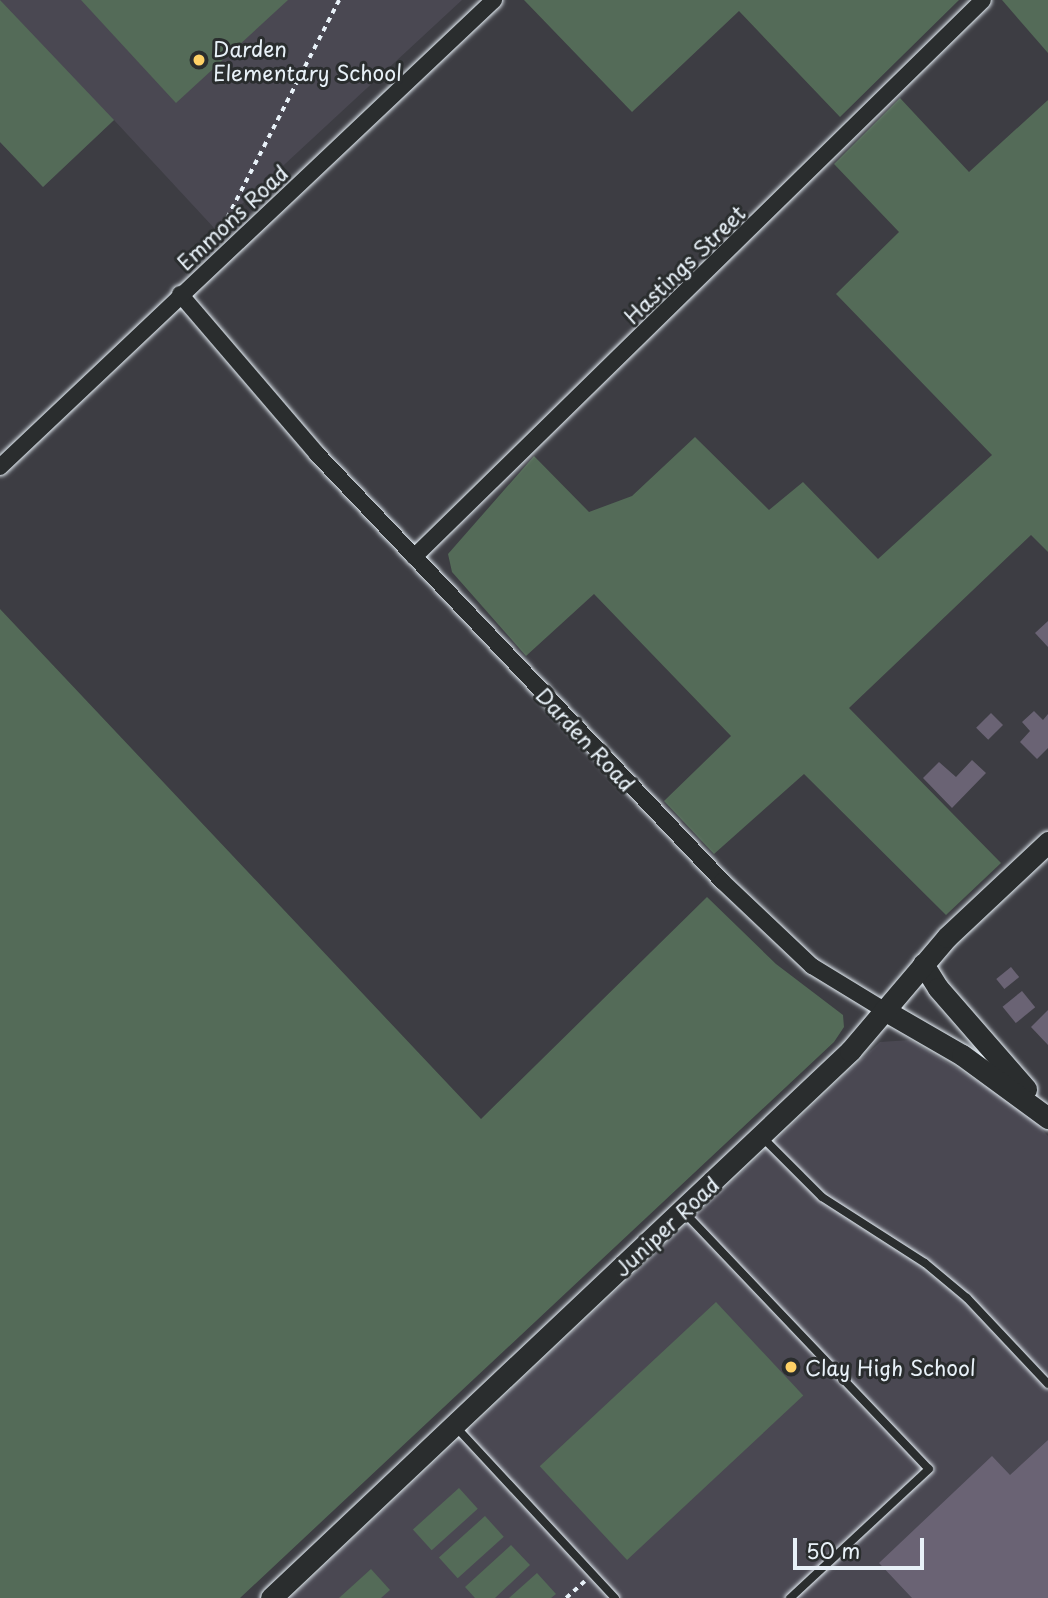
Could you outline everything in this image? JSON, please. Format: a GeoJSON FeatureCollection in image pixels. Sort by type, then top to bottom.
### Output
{"type":"FeatureCollection","features":[{"type":"Feature","properties":{"kind":"street","name":"Emmons Road"},"geometry":{"type":"LineString","coordinates":[[0,467],[494,0]]}},
{"type":"Feature","properties":{"kind":"street","name":"Hastings Street"},"geometry":{"type":"LineString","coordinates":[[414,557],[983,0]]}},
{"type":"Feature","properties":{"kind":"street","name":"Darden Road"},"geometry":{"type":"LineString","coordinates":[[180,294],[317,454],[777,935],[812,966],[962,1055],[1048,1116]]}},
{"type":"Feature","properties":{"kind":"street","name":"Juniper Road"},"geometry":{"type":"LineString","coordinates":[[271,1598],[850,1051],[923,964],[1048,842]]}},
{"type":"Feature","properties":{"kind":"street"},"geometry":{"type":"LineString","coordinates":[[923,964],[962,1017],[1048,1116]]}},
{"type":"Feature","properties":{"kind":"lane"},"geometry":{"type":"LineString","coordinates":[[761,1136],[822,1197],[925,1263],[967,1298],[1048,1384]]}},
{"type":"Feature","properties":{"kind":"lane"},"geometry":{"type":"LineString","coordinates":[[682,1211],[929,1469],[789,1598]]}},
{"type":"Feature","properties":{"kind":"lane"},"geometry":{"type":"LineString","coordinates":[[455,1426],[615,1598]]}},
{"type":"Feature","properties":{"kind":"path"},"geometry":{"type":"LineString","coordinates":[[227,218],[339,0]]}},
{"type":"Feature","properties":{"kind":"path"},"geometry":{"type":"LineString","coordinates":[[566,1598],[586,1580]]}},
{"type":"Feature","properties":{"kind":"shaded area","name":"Darden Elementary School"},"geometry":{"type":"Polygon","coordinates":[[[0,0],[462,0],[215,229],[114,120],[43,187],[0,142],[0,0]]]}},
{"type":"Feature","properties":{"kind":"shaded area","name":"Clay High School"},"geometry":{"type":"Polygon","coordinates":[[[910,1040],[1022,1108],[1048,1136],[1048,1598],[290,1598],[880,1042],[910,1040]]]}},
{"type":"Feature","properties":{"kind":"green space"},"geometry":{"type":"Polygon","coordinates":[[[0,0],[114,120],[43,187],[0,142],[0,0]]]}},
{"type":"Feature","properties":{"kind":"green space"},"geometry":{"type":"Polygon","coordinates":[[[81,0],[288,0],[176,103],[81,0]]]}},
{"type":"Feature","properties":{"kind":"green space"},"geometry":{"type":"Polygon","coordinates":[[[524,0],[959,0],[840,117],[739,11],[632,112],[524,0]]]}},
{"type":"Feature","properties":{"kind":"green space"},"geometry":{"type":"Polygon","coordinates":[[[1002,0],[1048,0],[1048,53],[1002,0]]]}},
{"type":"Feature","properties":{"kind":"green space"},"geometry":{"type":"Polygon","coordinates":[[[900,98],[969,172],[1048,100],[1048,552],[1031,535],[849,708],[1001,863],[946,915],[804,774],[714,854],[664,801],[731,736],[594,594],[526,656],[452,572],[448,554],[534,456],[589,512],[632,496],[695,437],[769,510],[803,482],[878,559],[992,455],[836,294],[899,232],[834,164],[900,98]]]}},
{"type":"Feature","properties":{"kind":"green space"},"geometry":{"type":"Polygon","coordinates":[[[0,609],[481,1119],[707,897],[776,964],[843,1015],[844,1027],[834,1042],[240,1598],[0,1598],[0,609]]]}},
{"type":"Feature","properties":{"kind":"green space"},"geometry":{"type":"Polygon","coordinates":[[[716,1302],[803,1396],[627,1560],[540,1466],[716,1302]]]}},
{"type":"Feature","properties":{"kind":"green space"},"geometry":{"type":"Polygon","coordinates":[[[459,1488],[478,1509],[432,1550],[413,1529],[459,1488]]]}},
{"type":"Feature","properties":{"kind":"green space"},"geometry":{"type":"Polygon","coordinates":[[[485,1516],[504,1537],[458,1578],[439,1557],[485,1516]]]}},
{"type":"Feature","properties":{"kind":"green space"},"geometry":{"type":"Polygon","coordinates":[[[511,1545],[530,1565],[495,1598],[475,1598],[465,1587],[511,1545]]]}},
{"type":"Feature","properties":{"kind":"green space"},"geometry":{"type":"Polygon","coordinates":[[[371,1569],[390,1590],[381,1598],[339,1598],[371,1569]]]}},
{"type":"Feature","properties":{"kind":"green space"},"geometry":{"type":"Polygon","coordinates":[[[537,1573],[556,1594],[551,1598],[509,1598],[537,1573]]]}},
{"type":"Feature","properties":{"kind":"building"},"geometry":{"type":"Polygon","coordinates":[[[1048,621],[1048,647],[1035,633],[1048,621]]]}},
{"type":"Feature","properties":{"kind":"building"},"geometry":{"type":"Polygon","coordinates":[[[1034,711],[1043,720],[1048,714],[1048,748],[1037,759],[1020,742],[1030,731],[1022,722],[1034,711]]]}},
{"type":"Feature","properties":{"kind":"building"},"geometry":{"type":"Polygon","coordinates":[[[991,713],[1003,725],[988,740],[976,728],[991,713]]]}},
{"type":"Feature","properties":{"kind":"building"},"geometry":{"type":"Polygon","coordinates":[[[972,760],[986,773],[952,808],[923,778],[939,762],[956,777],[972,760]]]}},
{"type":"Feature","properties":{"kind":"building"},"geometry":{"type":"Polygon","coordinates":[[[1011,967],[1019,977],[1004,989],[996,979],[1011,967]]]}},
{"type":"Feature","properties":{"kind":"building"},"geometry":{"type":"Polygon","coordinates":[[[1022,991],[1035,1007],[1016,1023],[1003,1007],[1022,991]]]}},
{"type":"Feature","properties":{"kind":"building"},"geometry":{"type":"Polygon","coordinates":[[[1048,1010],[1048,1045],[1031,1027],[1048,1010]]]}},
{"type":"Feature","properties":{"kind":"building"},"geometry":{"type":"Polygon","coordinates":[[[1048,1440],[1048,1598],[912,1598],[879,1563],[992,1456],[1010,1475],[1048,1440]]]}},
{"type":"Feature","properties":{"kind":"place","name":"Darden Elementary School"},"geometry":{"type":"Point","coordinates":[199,60]}},
{"type":"Feature","properties":{"kind":"place","name":"Clay High School"},"geometry":{"type":"Point","coordinates":[791,1367]}}]}
